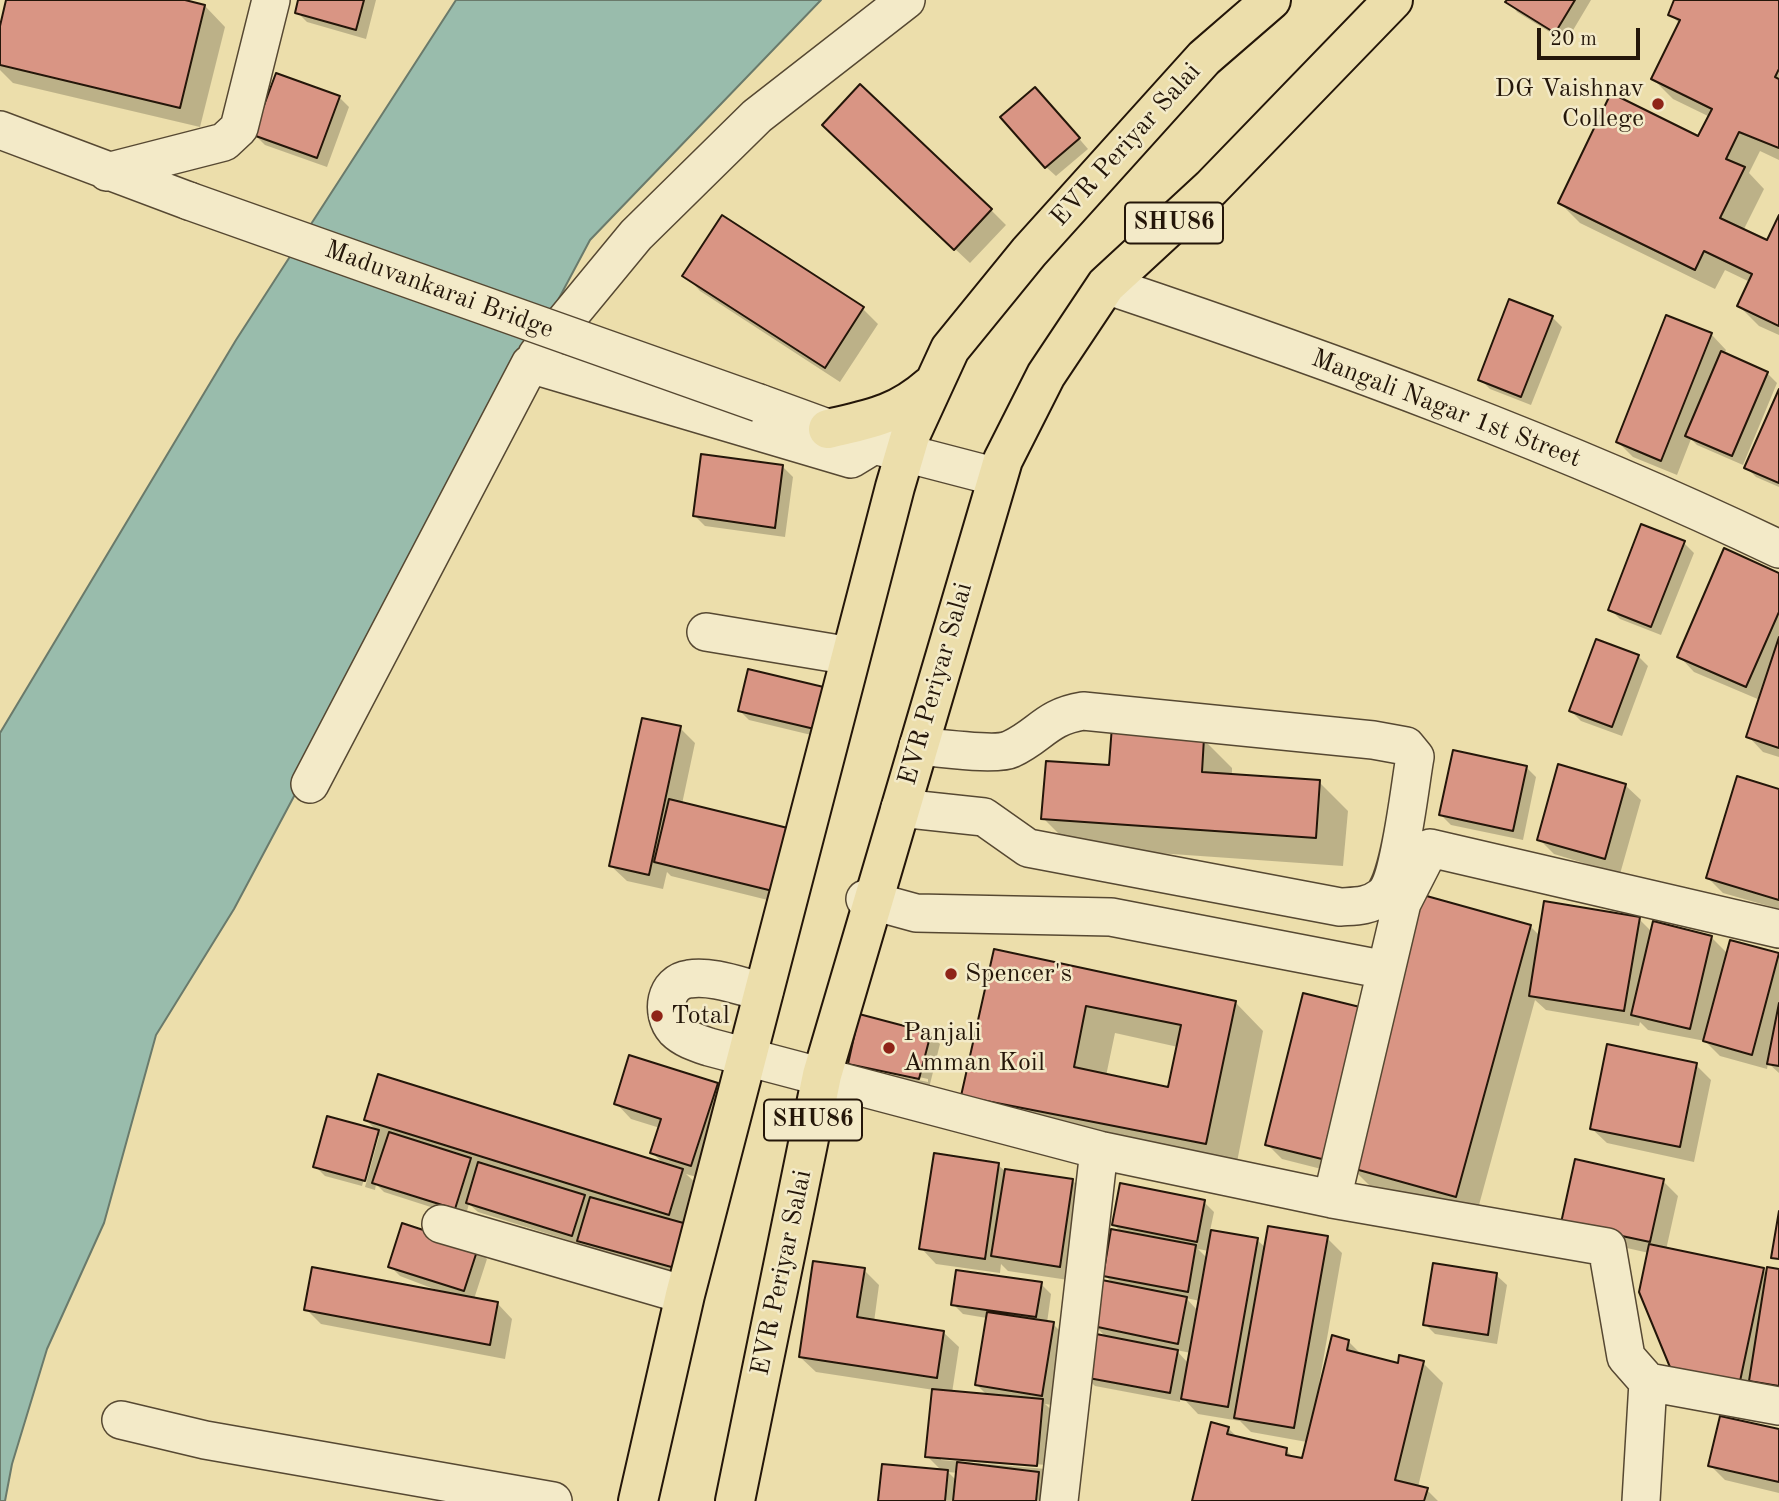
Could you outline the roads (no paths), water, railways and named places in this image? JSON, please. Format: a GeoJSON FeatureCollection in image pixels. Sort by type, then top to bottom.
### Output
{"type":"FeatureCollection","features":[{"type":"Feature","properties":{"kind":"main road","name":"EVR Periyar Salai"},"geometry":{"type":"LineString","coordinates":[[638,1501],[685,1295],[851,656],[889,449],[930,386],[950,349],[1028,252],[1204,58],[1271,0]]}},
{"type":"Feature","properties":{"kind":"main road","name":"EVR Periyar Salai"},"geometry":{"type":"LineString","coordinates":[[735,1501],[822,1075],[869,900],[900,808],[997,477],[1046,375],[1106,285],[1211,188],[1393,0]]}},
{"type":"Feature","properties":{"kind":"main road"},"geometry":{"type":"LineString","coordinates":[[828,429],[887,415],[903,408],[930,386]]}},
{"type":"Feature","properties":{"kind":"street"},"geometry":{"type":"LineString","coordinates":[[114,174],[224,142],[239,128],[271,0]]}},
{"type":"Feature","properties":{"kind":"street"},"geometry":{"type":"LineString","coordinates":[[310,784],[530,364],[636,235],[757,116],[906,0]]}},
{"type":"Feature","properties":{"kind":"street","name":"Maduvankarai Bridge"},"geometry":{"type":"LineString","coordinates":[[0,130],[114,174],[828,429],[889,449],[997,477]]}},
{"type":"Feature","properties":{"kind":"street","name":"Mangali Nagar 1st Street"},"geometry":{"type":"LineString","coordinates":[[1106,285],[1448,407],[1695,509],[1779,550]]}},
{"type":"Feature","properties":{"kind":"street"},"geometry":{"type":"LineString","coordinates":[[530,364],[851,459],[889,449]]}},
{"type":"Feature","properties":{"kind":"street"},"geometry":{"type":"LineString","coordinates":[[706,632],[851,656]]}},
{"type":"Feature","properties":{"kind":"street"},"geometry":{"type":"LineString","coordinates":[[900,808],[984,817],[1028,848],[1340,907],[1366,905],[1384,896],[1397,864],[1415,757],[1406,746],[1373,740],[1083,711],[1063,714],[1046,723],[1008,751],[918,746]]}},
{"type":"Feature","properties":{"kind":"street"},"geometry":{"type":"LineString","coordinates":[[1332,1199],[1402,903],[1430,848],[1779,929]]}},
{"type":"Feature","properties":{"kind":"street"},"geometry":{"type":"LineString","coordinates":[[869,900],[916,913],[1111,917],[1386,970]]}},
{"type":"Feature","properties":{"kind":"street"},"geometry":{"type":"LineString","coordinates":[[764,992],[689,979],[674,985],[668,994],[669,1021],[677,1032],[701,1044],[1099,1150],[1332,1199],[1606,1247],[1626,1357],[1648,1382],[1779,1406]]}},
{"type":"Feature","properties":{"kind":"street"},"geometry":{"type":"LineString","coordinates":[[1059,1501],[1099,1150]]}},
{"type":"Feature","properties":{"kind":"street"},"geometry":{"type":"LineString","coordinates":[[441,1224],[685,1295]]}},
{"type":"Feature","properties":{"kind":"street"},"geometry":{"type":"LineString","coordinates":[[1641,1501],[1648,1382]]}},
{"type":"Feature","properties":{"kind":"street"},"geometry":{"type":"LineString","coordinates":[[121,1420],[205,1440],[553,1501]]}},
{"type":"Feature","properties":{"kind":"place","name":"DG Vaishnav College"},"geometry":{"type":"Point","coordinates":[1658,104]}},
{"type":"Feature","properties":{"kind":"place","name":"Spencer's"},"geometry":{"type":"Point","coordinates":[951,974]}},
{"type":"Feature","properties":{"kind":"place","name":"Total"},"geometry":{"type":"Point","coordinates":[657,1016]}},
{"type":"Feature","properties":{"kind":"place","name":"Panjali Amman Koil"},"geometry":{"type":"Point","coordinates":[889,1048]}}]}
